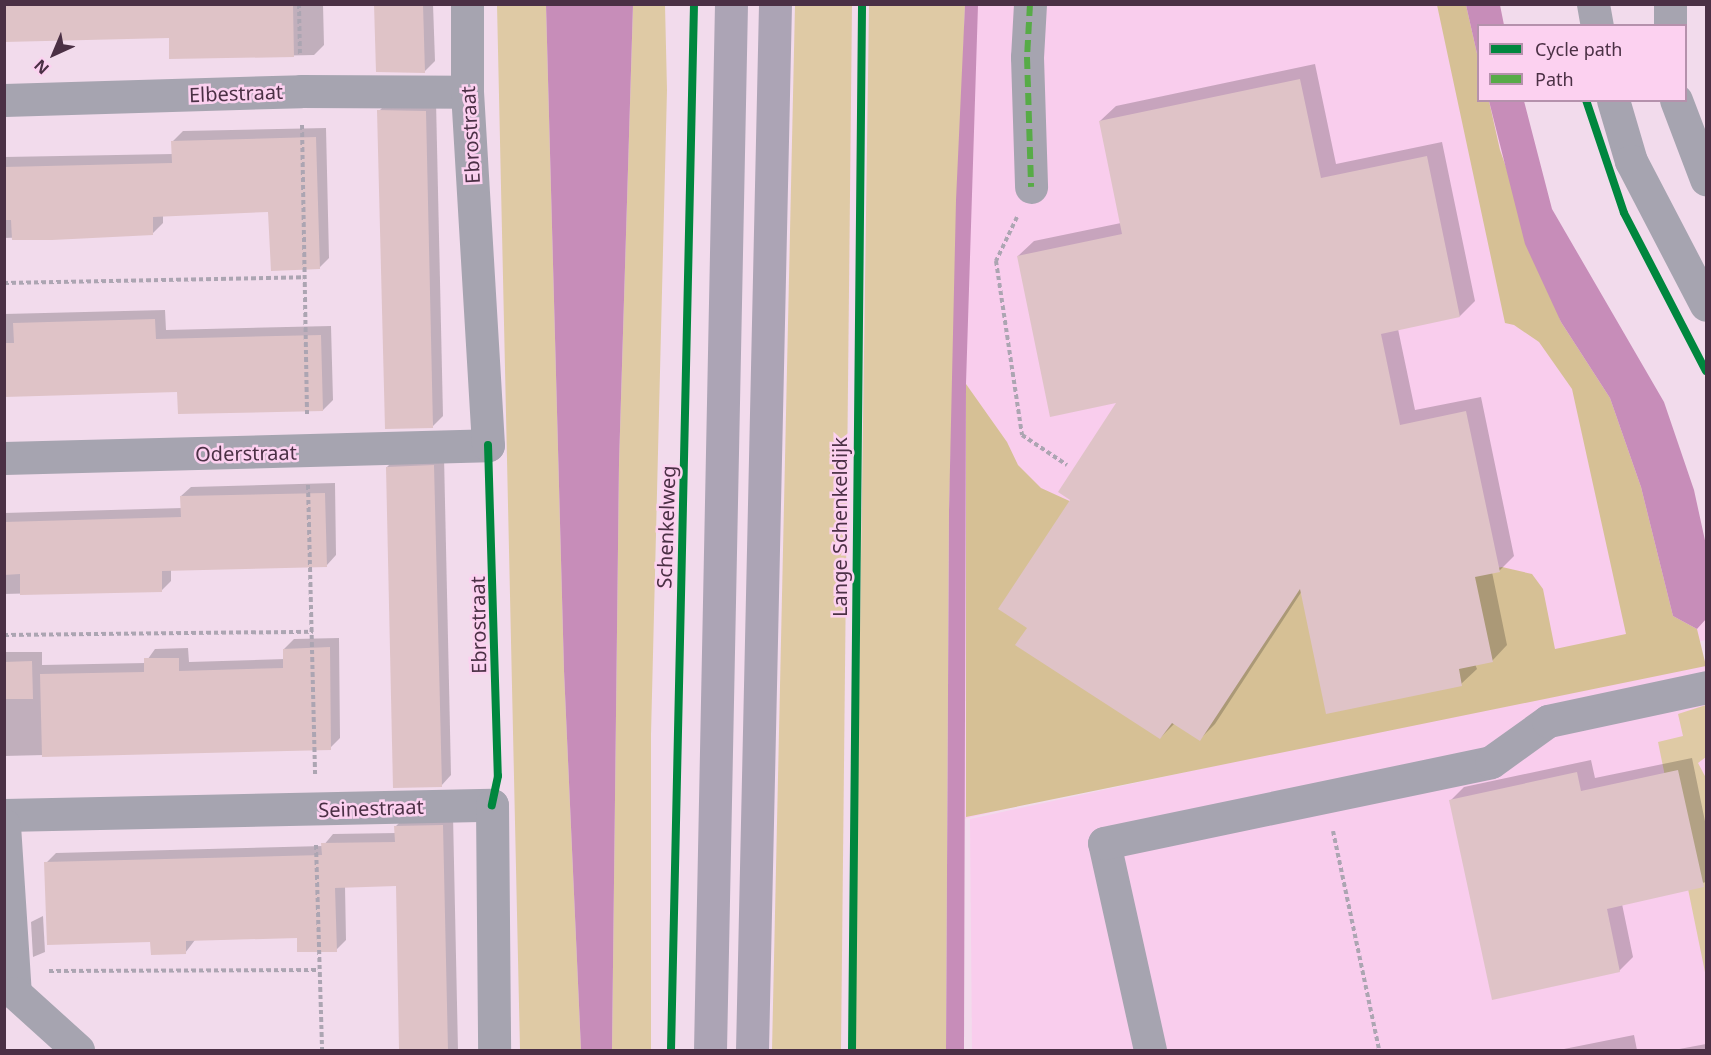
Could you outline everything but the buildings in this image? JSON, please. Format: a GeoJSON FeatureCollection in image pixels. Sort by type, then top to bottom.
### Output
{"type":"FeatureCollection","features":[{"type":"Feature","properties":{"kind":"main road"},"geometry":{"type":"LineString","coordinates":[[710,1050],[731,4]]}},
{"type":"Feature","properties":{"kind":"main road"},"geometry":{"type":"LineString","coordinates":[[752,1050],[775,4]]}},
{"type":"Feature","properties":{"kind":"street","name":"Ebrostraat"},"geometry":{"type":"LineString","coordinates":[[467,4],[467,92],[488,445]]}},
{"type":"Feature","properties":{"kind":"street"},"geometry":{"type":"LineString","coordinates":[[1030,4],[1027,57],[1031,187]]}},
{"type":"Feature","properties":{"kind":"street"},"geometry":{"type":"LineString","coordinates":[[1593,4],[1597,24]]}},
{"type":"Feature","properties":{"kind":"street"},"geometry":{"type":"LineString","coordinates":[[1670,4],[1670,24]]}},
{"type":"Feature","properties":{"kind":"street","name":"Elbestraat"},"geometry":{"type":"LineString","coordinates":[[4,100],[302,91],[467,92]]}},
{"type":"Feature","properties":{"kind":"street"},"geometry":{"type":"LineString","coordinates":[[1614,102],[1631,161],[1707,305]]}},
{"type":"Feature","properties":{"kind":"street"},"geometry":{"type":"LineString","coordinates":[[1677,102],[1707,179]]}},
{"type":"Feature","properties":{"kind":"street","name":"Oderstraat"},"geometry":{"type":"LineString","coordinates":[[4,458],[307,452],[488,445]]}},
{"type":"Feature","properties":{"kind":"street"},"geometry":{"type":"LineString","coordinates":[[1150,1050],[1104,843],[1491,762],[1548,721],[1707,687]]}},
{"type":"Feature","properties":{"kind":"street","name":"Seinestraat"},"geometry":{"type":"LineString","coordinates":[[4,815],[492,805],[494,1050]]}},
{"type":"Feature","properties":{"kind":"street"},"geometry":{"type":"LineString","coordinates":[[4,825],[15,993],[78,1050]]}},
{"type":"Feature","properties":{"kind":"path"},"geometry":{"type":"LineString","coordinates":[[299,4],[318,970],[322,1050]]}},
{"type":"Feature","properties":{"kind":"path"},"geometry":{"type":"LineString","coordinates":[[1031,187],[996,261],[1022,435],[1067,465]]}},
{"type":"Feature","properties":{"kind":"path"},"geometry":{"type":"LineString","coordinates":[[4,283],[305,277]]}},
{"type":"Feature","properties":{"kind":"path"},"geometry":{"type":"LineString","coordinates":[[4,635],[313,632]]}},
{"type":"Feature","properties":{"kind":"path"},"geometry":{"type":"LineString","coordinates":[[1326,796],[1379,1050]]}},
{"type":"Feature","properties":{"kind":"path"},"geometry":{"type":"LineString","coordinates":[[12,972],[318,970]]}},
{"type":"Feature","properties":{"kind":"shaded area"},"geometry":{"type":"Polygon","coordinates":[[[497,5],[546,5],[564,671],[581,1050],[520,1050],[497,5]]]}},
{"type":"Feature","properties":{"kind":"shaded area"},"geometry":{"type":"Polygon","coordinates":[[[546,5],[633,5],[619,464],[612,1050],[581,1050],[564,671],[546,5]]]}},
{"type":"Feature","properties":{"kind":"shaded area"},"geometry":{"type":"Polygon","coordinates":[[[633,5],[665,5],[667,90],[651,735],[651,1050],[612,1050],[619,464],[633,5]]]}},
{"type":"Feature","properties":{"kind":"shaded area"},"geometry":{"type":"Polygon","coordinates":[[[795,5],[852,5],[841,1050],[772,1050],[795,5]]]}},
{"type":"Feature","properties":{"kind":"shaded area"},"geometry":{"type":"Polygon","coordinates":[[[869,5],[965,5],[949,511],[946,1050],[854,1050],[869,5]]]}},
{"type":"Feature","properties":{"kind":"shaded area"},"geometry":{"type":"Polygon","coordinates":[[[965,5],[978,5],[966,384],[964,1050],[946,1050],[949,511],[956,200],[965,5]]]}},
{"type":"Feature","properties":{"kind":"shaded area"},"geometry":{"type":"Polygon","coordinates":[[[973,5],[1486,5],[1477,24],[1477,102],[1507,102],[1706,616],[1706,640],[956,821],[973,5]]]}},
{"type":"Feature","properties":{"kind":"shaded area"},"geometry":{"type":"Polygon","coordinates":[[[1437,5],[1466,5],[1477,54],[1477,102],[1489,102],[1500,150],[1561,322],[1610,398],[1641,487],[1673,616],[1697,629],[1706,666],[966,817],[966,384],[1007,442],[1018,465],[1041,488],[1076,504],[1308,566],[1346,603],[1502,567],[1532,574],[1543,589],[1555,649],[1626,634],[1572,389],[1539,342],[1514,325],[1505,323],[1437,5]]]}},
{"type":"Feature","properties":{"kind":"shaded area"},"geometry":{"type":"Polygon","coordinates":[[[1466,5],[1500,5],[1504,24],[1477,24],[1477,54],[1466,5]]]}},
{"type":"Feature","properties":{"kind":"shaded area"},"geometry":{"type":"Polygon","coordinates":[[[1489,102],[1524,102],[1552,209],[1664,402],[1694,490],[1706,545],[1706,619],[1697,629],[1673,616],[1641,487],[1610,398],[1561,322],[1525,244],[1489,102]]]}},
{"type":"Feature","properties":{"kind":"shaded area"},"geometry":{"type":"Polygon","coordinates":[[[1706,659],[1706,1050],[972,1050],[970,819],[1706,659]]]}},
{"type":"Feature","properties":{"kind":"shaded area"},"geometry":{"type":"Polygon","coordinates":[[[1706,705],[1706,757],[1698,763],[1706,778],[1706,977],[1658,742],[1683,736],[1678,714],[1706,705]]]}},
{"type":"Feature","properties":{"kind":"marked path"},"geometry":{"type":"LineString","coordinates":[[1030,4],[1027,57],[1031,187]]}},
{"type":"Feature","properties":{"kind":"cycle path","name":"Schenkelweg"},"geometry":{"type":"LineString","coordinates":[[671,1050],[694,4]]}},
{"type":"Feature","properties":{"kind":"cycle path","name":"Lange Schenkeldijk"},"geometry":{"type":"LineString","coordinates":[[852,1050],[862,4]]}},
{"type":"Feature","properties":{"kind":"cycle path"},"geometry":{"type":"LineString","coordinates":[[1587,102],[1624,213],[1706,371]]}},
{"type":"Feature","properties":{"kind":"cycle path"},"geometry":{"type":"LineString","coordinates":[[488,445],[498,776],[492,805]]}}]}
